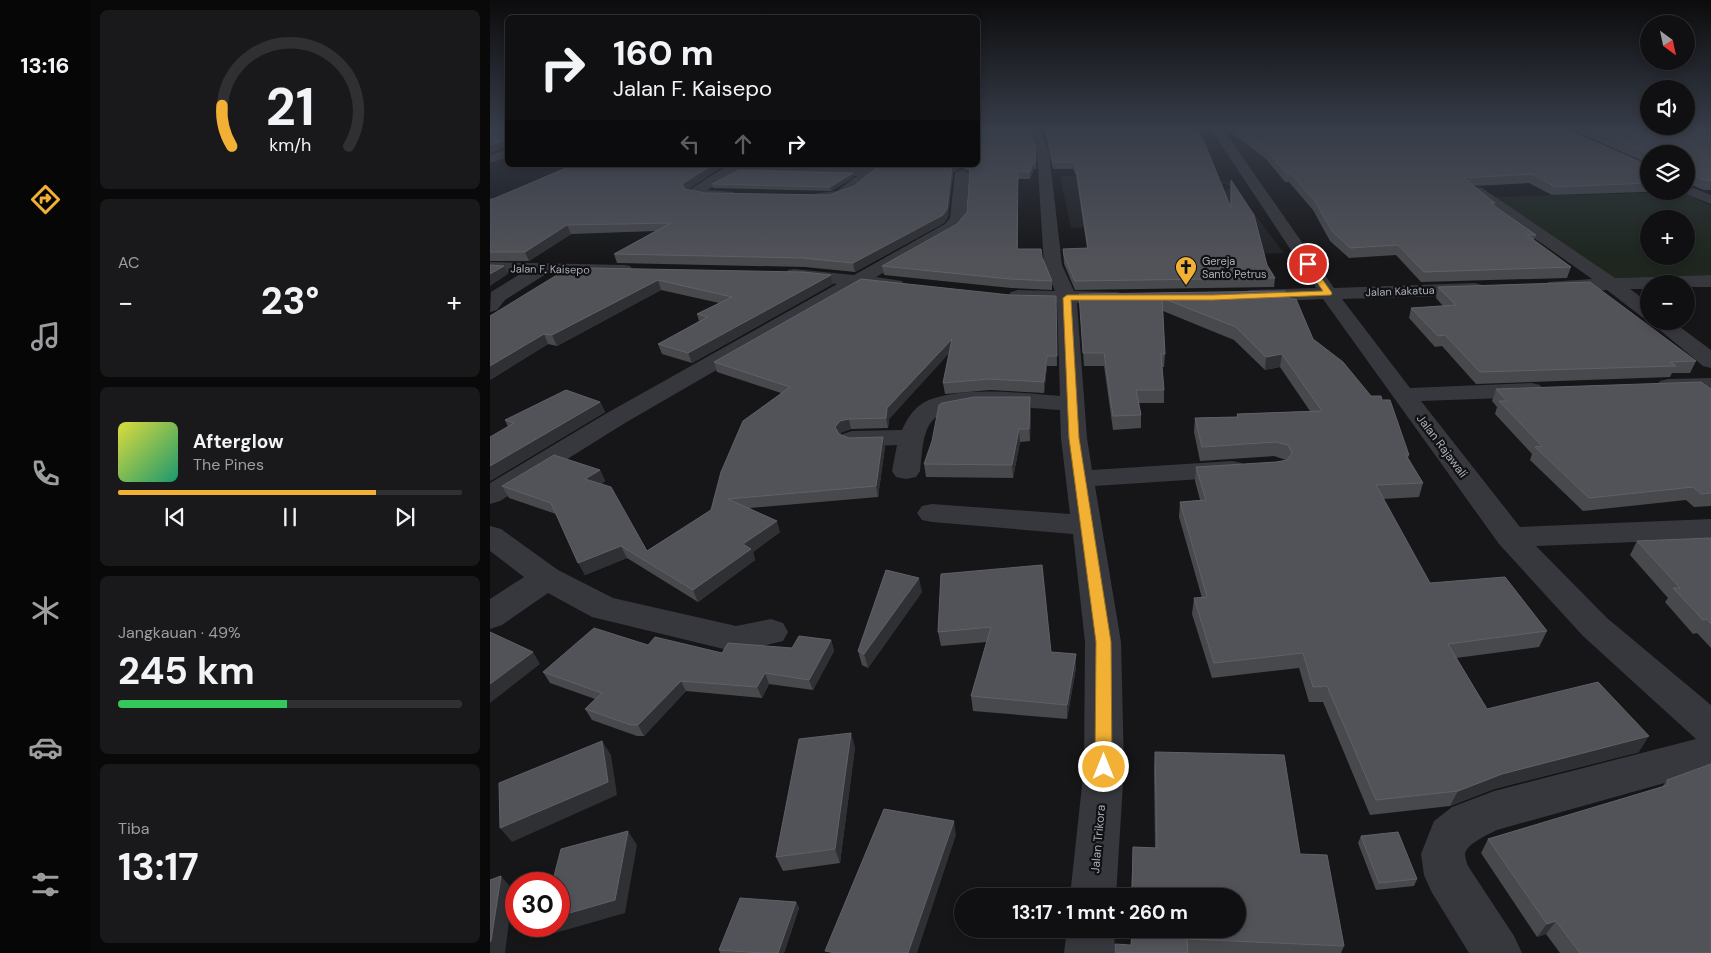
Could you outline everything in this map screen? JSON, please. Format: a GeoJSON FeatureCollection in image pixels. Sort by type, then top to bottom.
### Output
{"type":"FeatureCollection","features":[{"type":"Feature","properties":{"kind":"street"},"geometry":{"type":"LineString","coordinates":[[726,172],[693,192],[746,196]]}},
{"type":"Feature","properties":{"kind":"street"},"geometry":{"type":"LineString","coordinates":[[805,197],[841,195],[869,172]]}},
{"type":"Feature","properties":{"kind":"street","name":"Jalan Trikora"},"geometry":{"type":"LineString","coordinates":[[1045,172],[1053,266],[1067,298],[1071,404],[1079,479],[1103,642],[1104,767],[1094,888]]}},
{"type":"Feature","properties":{"kind":"street","name":"Jalan Rajawali"},"geometry":{"type":"LineString","coordinates":[[1244,172],[1328,293],[1510,537],[1560,593],[1630,659],[1711,728]]}},
{"type":"Feature","properties":{"kind":"street"},"geometry":{"type":"LineString","coordinates":[[490,495],[616,418],[951,226],[958,220],[962,173]]}},
{"type":"Feature","properties":{"kind":"street"},"geometry":{"type":"LineString","coordinates":[[1476,191],[1640,306]]}},
{"type":"Feature","properties":{"kind":"street"},"geometry":{"type":"LineString","coordinates":[[1695,192],[1711,200]]}},
{"type":"Feature","properties":{"kind":"street","name":"Jalan F. Kaisepo"},"geometry":{"type":"LineString","coordinates":[[490,267],[640,271]]}},
{"type":"Feature","properties":{"kind":"street"},"geometry":{"type":"LineString","coordinates":[[490,306],[498,296],[543,268]]}},
{"type":"Feature","properties":{"kind":"street"},"geometry":{"type":"LineString","coordinates":[[776,273],[915,287]]}},
{"type":"Feature","properties":{"kind":"street"},"geometry":{"type":"LineString","coordinates":[[1536,287],[1711,281]]}},
{"type":"Feature","properties":{"kind":"street","name":"Jalan Kakatua"},"geometry":{"type":"LineString","coordinates":[[1328,293],[1496,288]]}},
{"type":"Feature","properties":{"kind":"street"},"geometry":{"type":"LineString","coordinates":[[1232,296],[1328,293]]}},
{"type":"Feature","properties":{"kind":"street"},"geometry":{"type":"LineString","coordinates":[[1003,295],[1067,298],[1136,298]]}},
{"type":"Feature","properties":{"kind":"street"},"geometry":{"type":"LineString","coordinates":[[1671,330],[1711,361]]}},
{"type":"Feature","properties":{"kind":"street"},"geometry":{"type":"LineString","coordinates":[[1651,386],[1711,384]]}},
{"type":"Feature","properties":{"kind":"street"},"geometry":{"type":"LineString","coordinates":[[1403,394],[1552,390]]}},
{"type":"Feature","properties":{"kind":"street"},"geometry":{"type":"LineString","coordinates":[[906,471],[912,437],[922,416],[933,408],[955,401],[1002,400],[1071,404]]}},
{"type":"Feature","properties":{"kind":"street"},"geometry":{"type":"LineString","coordinates":[[852,439],[912,437]]}},
{"type":"Feature","properties":{"kind":"street"},"geometry":{"type":"LineString","coordinates":[[1079,479],[1254,468]]}},
{"type":"Feature","properties":{"kind":"street"},"geometry":{"type":"LineString","coordinates":[[932,513],[1086,525]]}},
{"type":"Feature","properties":{"kind":"street"},"geometry":{"type":"LineString","coordinates":[[1510,537],[1711,529]]}},
{"type":"Feature","properties":{"kind":"street"},"geometry":{"type":"LineString","coordinates":[[490,536],[547,578],[604,608],[736,639],[771,632]]}},
{"type":"Feature","properties":{"kind":"street"},"geometry":{"type":"LineString","coordinates":[[490,616],[547,578]]}},
{"type":"Feature","properties":{"kind":"street"},"geometry":{"type":"LineString","coordinates":[[1497,953],[1447,875],[1443,854],[1450,836],[1467,822],[1494,811],[1711,752]]}},
{"type":"Feature","properties":{"kind":"street"},"geometry":{"type":"LineString","coordinates":[[1088,953],[1089,938]]}},
{"type":"Feature","properties":{"kind":"shaded area"},"geometry":{"type":"Polygon","coordinates":[[[1118,175],[1123,185],[1229,181],[1284,253],[1141,258],[1129,226],[1071,228],[1060,176],[1118,175]],[[1227,184],[1145,186],[1146,191],[1231,189],[1227,184]],[[1252,221],[1196,234],[1259,233],[1252,221]]]}},
{"type":"Feature","properties":{"kind":"shaded area"},"geometry":{"type":"Polygon","coordinates":[[[1640,193],[1640,200],[1695,200],[1695,198],[1711,206],[1711,275],[1640,275],[1640,277],[1611,278],[1494,197],[1640,193]]]}},
{"type":"Feature","properties":{"kind":"building"},"geometry":{"type":"Polygon","coordinates":[[[555,172],[700,172],[682,184],[685,189],[706,193],[829,195],[854,186],[871,172],[951,172],[947,209],[943,215],[853,263],[803,258],[614,254],[671,223],[567,225],[525,252],[490,252],[490,199],[555,172]]]}},
{"type":"Feature","properties":{"kind":"building"},"geometry":{"type":"Polygon","coordinates":[[[734,172],[853,173],[830,187],[712,184],[734,172]]]}},
{"type":"Feature","properties":{"kind":"building"},"geometry":{"type":"Polygon","coordinates":[[[970,172],[1018,172],[1017,249],[1041,249],[1042,257],[1052,281],[1010,279],[882,266],[957,224],[967,212],[970,172]]]}},
{"type":"Feature","properties":{"kind":"building"},"geometry":{"type":"Polygon","coordinates":[[[1077,172],[1217,172],[1231,208],[1231,180],[1254,215],[1267,265],[1275,278],[1075,281],[1064,256],[1063,249],[1088,248],[1077,172]]]}},
{"type":"Feature","properties":{"kind":"building"},"geometry":{"type":"Polygon","coordinates":[[[1286,172],[1640,172],[1640,183],[1555,187],[1532,174],[1464,178],[1495,203],[1490,203],[1536,235],[1527,235],[1571,267],[1424,272],[1398,245],[1350,248],[1332,231],[1315,201],[1290,173],[1286,172]]]}},
{"type":"Feature","properties":{"kind":"building"},"geometry":{"type":"Polygon","coordinates":[[[1695,172],[1711,172],[1711,181],[1695,177],[1695,172]]]}},
{"type":"Feature","properties":{"kind":"building"},"geometry":{"type":"Polygon","coordinates":[[[490,265],[504,266],[490,274],[490,265]]]}},
{"type":"Feature","properties":{"kind":"building"},"geometry":{"type":"Polygon","coordinates":[[[589,268],[803,272],[831,275],[688,353],[658,344],[708,317],[697,314],[732,297],[658,280],[552,335],[544,334],[490,366],[490,316],[565,270],[583,271],[589,268]]]}},
{"type":"Feature","properties":{"kind":"building"},"geometry":{"type":"Polygon","coordinates":[[[861,279],[1010,295],[1056,296],[1057,356],[1047,356],[1044,382],[989,379],[943,383],[952,339],[887,408],[886,418],[849,419],[840,421],[835,427],[839,434],[849,438],[883,437],[876,486],[728,499],[777,521],[743,544],[751,549],[693,590],[621,546],[578,563],[551,503],[502,486],[554,455],[600,470],[585,479],[611,487],[647,551],[711,510],[721,472],[743,421],[790,387],[714,362],[861,279]]]}},
{"type":"Feature","properties":{"kind":"building"},"geometry":{"type":"Polygon","coordinates":[[[1590,282],[1640,319],[1640,330],[1654,330],[1696,361],[1670,362],[1676,366],[1480,372],[1445,335],[1438,336],[1411,308],[1456,305],[1438,287],[1590,282]]]}},
{"type":"Feature","properties":{"kind":"building"},"geometry":{"type":"Polygon","coordinates":[[[1285,291],[1290,299],[1296,299],[1313,339],[1343,362],[1371,396],[1381,396],[1382,400],[1390,400],[1409,455],[1406,455],[1423,483],[1376,485],[1430,583],[1505,577],[1547,631],[1448,644],[1487,709],[1598,682],[1649,736],[1502,774],[1458,791],[1376,800],[1327,686],[1313,687],[1303,653],[1214,663],[1194,598],[1207,597],[1180,502],[1206,500],[1196,467],[1276,462],[1287,460],[1292,453],[1288,445],[1276,442],[1202,447],[1195,418],[1238,417],[1237,414],[1322,411],[1282,354],[1266,357],[1236,327],[1162,298],[1165,354],[1161,354],[1164,390],[1136,390],[1141,415],[1113,416],[1104,353],[1083,353],[1079,294],[1285,291]]]}},
{"type":"Feature","properties":{"kind":"building"},"geometry":{"type":"Polygon","coordinates":[[[1701,382],[1711,389],[1711,493],[1701,494],[1693,487],[1589,498],[1535,447],[1542,446],[1499,401],[1507,401],[1496,389],[1701,382]]]}},
{"type":"Feature","properties":{"kind":"building"},"geometry":{"type":"Polygon","coordinates":[[[566,390],[600,402],[490,466],[490,437],[514,423],[505,420],[566,390]]]}},
{"type":"Feature","properties":{"kind":"building"},"geometry":{"type":"Polygon","coordinates":[[[974,397],[1030,397],[1029,429],[1019,429],[1012,465],[924,464],[932,441],[939,405],[974,397]]]}},
{"type":"Feature","properties":{"kind":"building"},"geometry":{"type":"Polygon","coordinates":[[[1711,538],[1711,624],[1707,619],[1703,620],[1673,588],[1680,588],[1637,541],[1711,538]]]}},
{"type":"Feature","properties":{"kind":"building"},"geometry":{"type":"Polygon","coordinates":[[[1042,565],[1051,652],[1076,654],[1067,705],[971,696],[991,627],[938,632],[941,574],[1042,565]]]}},
{"type":"Feature","properties":{"kind":"building"},"geometry":{"type":"Polygon","coordinates":[[[886,570],[919,578],[864,654],[858,651],[886,570]]]}},
{"type":"Feature","properties":{"kind":"building"},"geometry":{"type":"Polygon","coordinates":[[[594,628],[648,645],[655,637],[722,653],[728,643],[792,648],[799,636],[831,640],[809,680],[765,673],[757,687],[681,681],[638,725],[631,725],[585,709],[602,693],[543,672],[594,628]]]}},
{"type":"Feature","properties":{"kind":"building"},"geometry":{"type":"Polygon","coordinates":[[[490,632],[533,652],[490,684],[490,632]]]}},
{"type":"Feature","properties":{"kind":"building"},"geometry":{"type":"Polygon","coordinates":[[[851,733],[835,849],[776,857],[799,739],[851,733]]]}},
{"type":"Feature","properties":{"kind":"building"},"geometry":{"type":"Polygon","coordinates":[[[602,741],[608,782],[500,828],[499,783],[602,741]]]}},
{"type":"Feature","properties":{"kind":"building"},"geometry":{"type":"Polygon","coordinates":[[[1155,752],[1284,755],[1300,854],[1327,855],[1344,946],[1187,939],[1188,953],[1115,953],[1115,944],[1131,945],[1131,938],[1246,938],[1246,888],[1132,888],[1133,847],[1157,848],[1155,752]]]}},
{"type":"Feature","properties":{"kind":"building"},"geometry":{"type":"Polygon","coordinates":[[[1711,764],[1711,953],[1580,953],[1556,921],[1547,924],[1488,839],[1668,785],[1667,780],[1711,764]]]}},
{"type":"Feature","properties":{"kind":"building"},"geometry":{"type":"Polygon","coordinates":[[[884,809],[954,821],[908,953],[835,953],[825,951],[884,809]]]}},
{"type":"Feature","properties":{"kind":"building"},"geometry":{"type":"Polygon","coordinates":[[[628,831],[615,900],[570,913],[570,872],[555,872],[561,849],[628,831]]]}},
{"type":"Feature","properties":{"kind":"building"},"geometry":{"type":"Polygon","coordinates":[[[1398,832],[1417,879],[1379,883],[1361,836],[1398,832]]]}},
{"type":"Feature","properties":{"kind":"building"},"geometry":{"type":"Polygon","coordinates":[[[501,876],[491,941],[490,942],[490,880],[501,876]]]}},
{"type":"Feature","properties":{"kind":"building"},"geometry":{"type":"Polygon","coordinates":[[[740,898],[796,902],[778,953],[719,950],[740,898]]]}},
{"type":"Feature","properties":{"kind":"place","name":"Gereja Santo Petrus"},"geometry":{"type":"Point","coordinates":[1186,286]}},
{"type":"Feature","properties":{"kind":"route"},"geometry":{"type":"LineString","coordinates":[[1104,767],[1103,642],[1074,438],[1067,298],[1213,297],[1328,293],[1308,264]]}}]}
